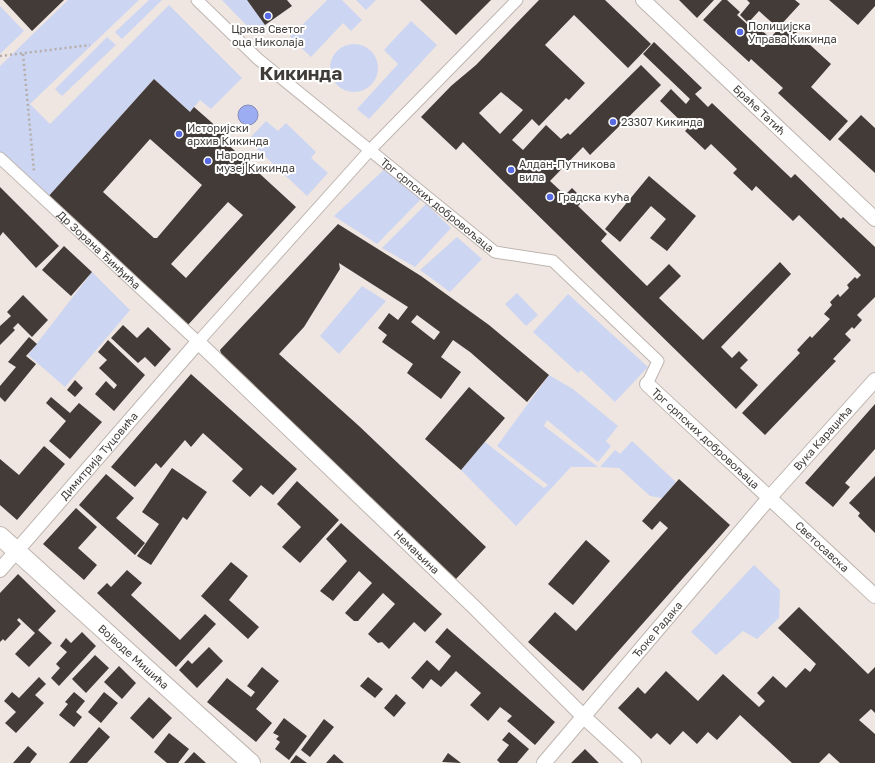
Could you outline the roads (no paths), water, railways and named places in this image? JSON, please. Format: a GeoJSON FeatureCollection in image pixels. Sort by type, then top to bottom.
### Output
{"type":"FeatureCollection","features":[{"type":"Feature","properties":{"kind":"street","name":"Трг српских добровољаца"},"geometry":{"type":"LineString","coordinates":[[197,0],[258,59],[495,252],[553,260],[658,361],[647,384],[770,497]]}},
{"type":"Feature","properties":{"kind":"street","name":"Трг српских добровољаца"},"geometry":{"type":"LineString","coordinates":[[198,342],[370,150],[517,0]]}},
{"type":"Feature","properties":{"kind":"street","name":"Браће Татић"},"geometry":{"type":"LineString","coordinates":[[643,0],[875,219]]}},
{"type":"Feature","properties":{"kind":"street","name":"Др Зорана Ђинђића"},"geometry":{"type":"LineString","coordinates":[[0,158],[198,342]]}},
{"type":"Feature","properties":{"kind":"street","name":"Димитрија Туцовића"},"geometry":{"type":"LineString","coordinates":[[0,570],[198,342]]}},
{"type":"Feature","properties":{"kind":"street","name":"Немањина"},"geometry":{"type":"LineString","coordinates":[[198,342],[474,607],[584,717],[634,763]]}},
{"type":"Feature","properties":{"kind":"street","name":"Вука Караџића"},"geometry":{"type":"LineString","coordinates":[[770,497],[875,380]]}},
{"type":"Feature","properties":{"kind":"street","name":"Ђоке Радака"},"geometry":{"type":"LineString","coordinates":[[544,763],[770,497]]}},
{"type":"Feature","properties":{"kind":"street","name":"Светосавска"},"geometry":{"type":"LineString","coordinates":[[770,497],[875,596]]}},
{"type":"Feature","properties":{"kind":"street","name":"Војводе Мишића"},"geometry":{"type":"LineString","coordinates":[[0,536],[251,763]]}},
{"type":"Feature","properties":{"kind":"water"},"geometry":{"type":"Polygon","coordinates":[[[248,105],[255,108],[258,115],[255,122],[248,125],[241,122],[238,115],[241,108],[248,105]]]}},
{"type":"Feature","properties":{"kind":"place","name":"Црква Светог оца Николаја"},"geometry":{"type":"Point","coordinates":[268,16]}},
{"type":"Feature","properties":{"kind":"place","name":"Полицијска Управа Кикинда"},"geometry":{"type":"Point","coordinates":[740,32]}},
{"type":"Feature","properties":{"kind":"place","name":"23307 Кикинда"},"geometry":{"type":"Point","coordinates":[613,122]}},
{"type":"Feature","properties":{"kind":"place","name":"Историјски архив Кикинда"},"geometry":{"type":"Point","coordinates":[179,134]}},
{"type":"Feature","properties":{"kind":"place","name":"Народни музеј Кикинда"},"geometry":{"type":"Point","coordinates":[208,161]}},
{"type":"Feature","properties":{"kind":"place","name":"Алдан-Путникова вила"},"geometry":{"type":"Point","coordinates":[511,170]}},
{"type":"Feature","properties":{"kind":"place","name":"Градска кућа"},"geometry":{"type":"Point","coordinates":[550,197]}},
{"type":"Feature","properties":{"kind":"district","name":"Кикинда"},"geometry":{"type":"Point","coordinates":[301,73]}}]}
